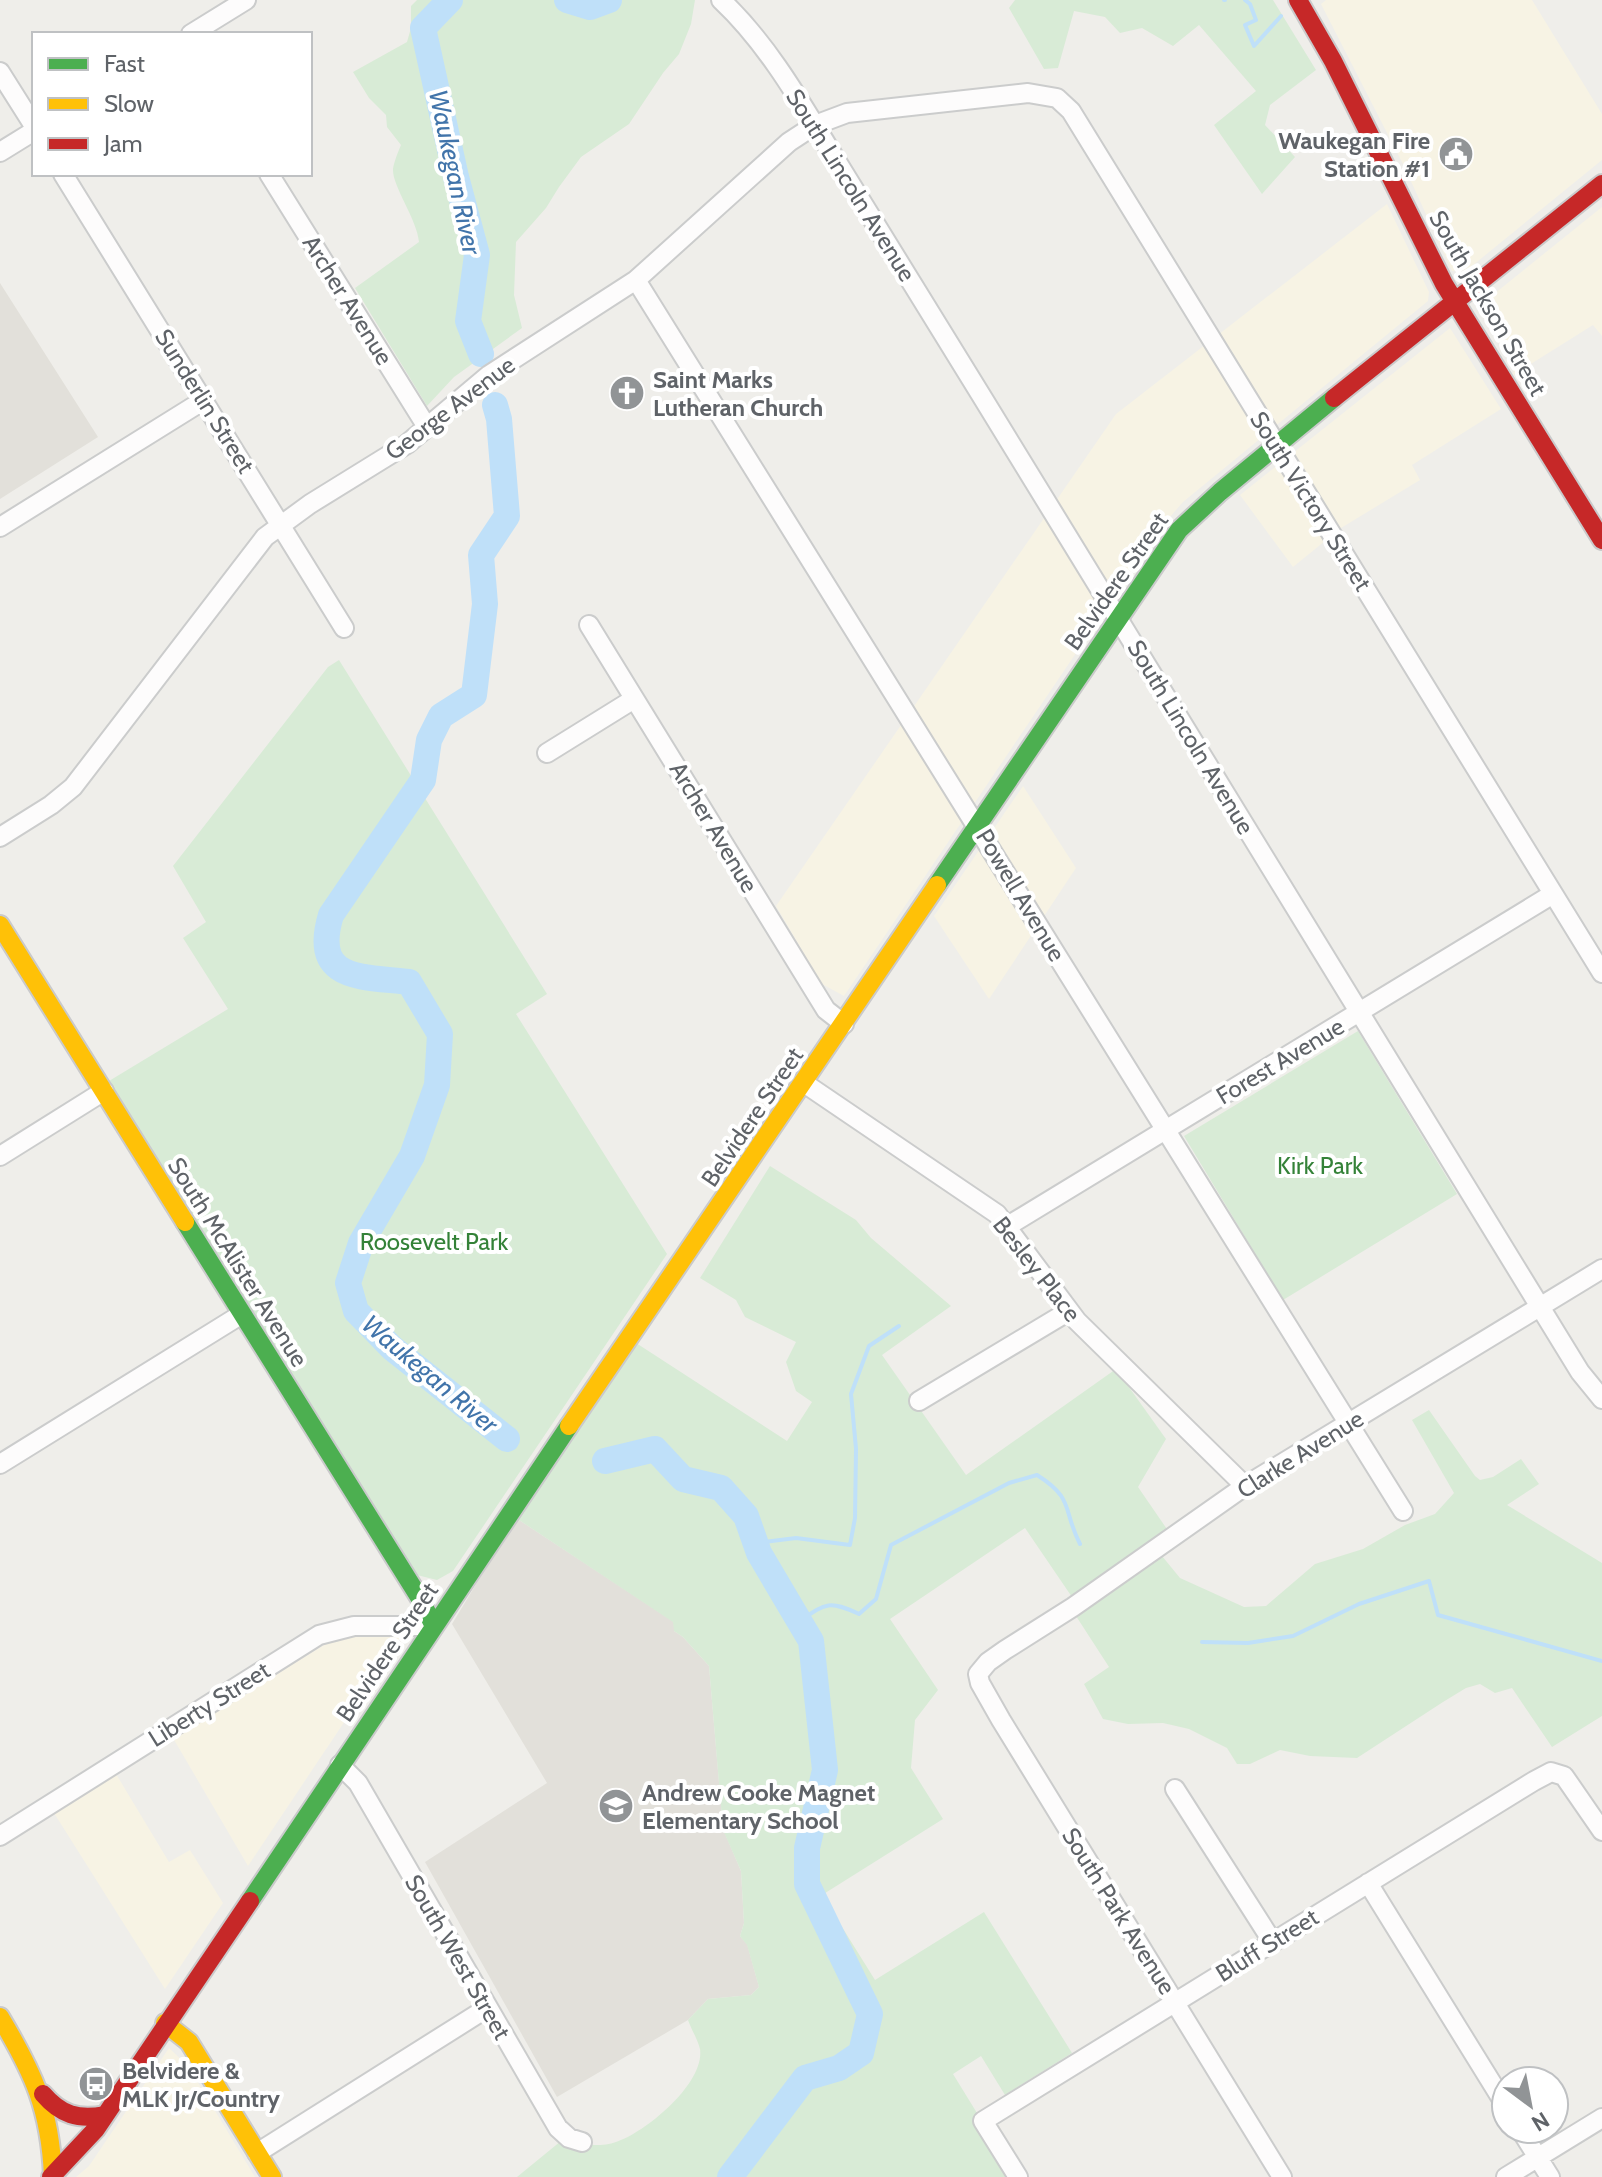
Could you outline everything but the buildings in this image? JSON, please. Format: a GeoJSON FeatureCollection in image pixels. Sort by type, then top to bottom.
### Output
{"type":"FeatureCollection","features":[{"type":"Feature","properties":{"kind":"main road","name":"South Jackson Street"},"geometry":{"type":"LineString","coordinates":[[1298,0],[1333,61],[1455,302],[1602,540]]}},
{"type":"Feature","properties":{"kind":"main road","name":"Belvidere Street"},"geometry":{"type":"LineString","coordinates":[[52,2177],[79,2150],[105,2115],[1179,530],[1211,499],[1602,184]]}},
{"type":"Feature","properties":{"kind":"main road","name":"South McAlister Avenue"},"geometry":{"type":"LineString","coordinates":[[0,925],[419,1597],[434,1626]]}},
{"type":"Feature","properties":{"kind":"main road"},"geometry":{"type":"LineString","coordinates":[[0,2017],[41,2092],[53,2107],[68,2116],[85,2120],[105,2115]]}},
{"type":"Feature","properties":{"kind":"main road"},"geometry":{"type":"LineString","coordinates":[[165,2023],[189,2042],[272,2177]]}},
{"type":"Feature","properties":{"kind":"main road"},"geometry":{"type":"LineString","coordinates":[[41,2092],[51,2128],[52,2177]]}},
{"type":"Feature","properties":{"kind":"street"},"geometry":{"type":"LineString","coordinates":[[194,32],[246,0]]}},
{"type":"Feature","properties":{"kind":"street","name":"South Lincoln Avenue"},"geometry":{"type":"LineString","coordinates":[[721,0],[746,23],[815,125],[1119,617],[1358,1013],[1580,1372],[1602,1399]]}},
{"type":"Feature","properties":{"kind":"street"},"geometry":{"type":"LineString","coordinates":[[0,72],[32,126]]}},
{"type":"Feature","properties":{"kind":"street","name":"South Victory Street"},"geometry":{"type":"LineString","coordinates":[[980,97],[1028,93],[1057,98],[1066,104],[1602,973]]}},
{"type":"Feature","properties":{"kind":"street","name":"George Avenue"},"geometry":{"type":"LineString","coordinates":[[0,837],[51,805],[73,787],[259,544],[281,524],[407,444],[489,375],[636,280],[789,142],[815,125],[847,113],[980,97]]}},
{"type":"Feature","properties":{"kind":"street"},"geometry":{"type":"LineString","coordinates":[[0,152],[32,130]]}},
{"type":"Feature","properties":{"kind":"street","name":"Sunderlin Street"},"geometry":{"type":"LineString","coordinates":[[64,176],[344,628]]}},
{"type":"Feature","properties":{"kind":"street","name":"Archer Avenue"},"geometry":{"type":"LineString","coordinates":[[270,176],[427,427]]}},
{"type":"Feature","properties":{"kind":"street","name":"Powell Avenue"},"geometry":{"type":"LineString","coordinates":[[636,280],[1403,1511]]}},
{"type":"Feature","properties":{"kind":"street"},"geometry":{"type":"LineString","coordinates":[[0,527],[204,400]]}},
{"type":"Feature","properties":{"kind":"street","name":"Archer Avenue"},"geometry":{"type":"LineString","coordinates":[[589,625],[826,1010],[844,1024]]}},
{"type":"Feature","properties":{"kind":"street"},"geometry":{"type":"LineString","coordinates":[[547,753],[634,699]]}},
{"type":"Feature","properties":{"kind":"street","name":"Forest Avenue"},"geometry":{"type":"LineString","coordinates":[[1006,1227],[1553,894]]}},
{"type":"Feature","properties":{"kind":"street","name":"Besley Place"},"geometry":{"type":"LineString","coordinates":[[804,1083],[995,1213],[1077,1321],[1245,1486]]}},
{"type":"Feature","properties":{"kind":"street"},"geometry":{"type":"LineString","coordinates":[[0,1156],[104,1091]]}},
{"type":"Feature","properties":{"kind":"street","name":"Clarke Avenue"},"geometry":{"type":"LineString","coordinates":[[1005,1650],[1245,1486],[1602,1269]]}},
{"type":"Feature","properties":{"kind":"street"},"geometry":{"type":"LineString","coordinates":[[919,1401],[1069,1311]]}},
{"type":"Feature","properties":{"kind":"street"},"geometry":{"type":"LineString","coordinates":[[0,1464],[242,1314]]}},
{"type":"Feature","properties":{"kind":"street","name":"Liberty Street"},"geometry":{"type":"LineString","coordinates":[[0,1836],[319,1635],[354,1626],[434,1626]]}},
{"type":"Feature","properties":{"kind":"street","name":"South Park Avenue"},"geometry":{"type":"LineString","coordinates":[[1005,1650],[978,1674],[980,1683],[1282,2177]]}},
{"type":"Feature","properties":{"kind":"street","name":"South West Street"},"geometry":{"type":"LineString","coordinates":[[340,1765],[358,1783],[558,2128],[569,2138],[582,2142]]}},
{"type":"Feature","properties":{"kind":"street","name":"Bluff Street"},"geometry":{"type":"LineString","coordinates":[[1018,2177],[983,2121],[1551,1772],[1564,1776],[1602,1831]]}},
{"type":"Feature","properties":{"kind":"street"},"geometry":{"type":"LineString","coordinates":[[1175,1789],[1272,1941]]}},
{"type":"Feature","properties":{"kind":"street"},"geometry":{"type":"LineString","coordinates":[[1368,1883],[1490,2080]]}},
{"type":"Feature","properties":{"kind":"street"},"geometry":{"type":"LineString","coordinates":[[257,2153],[487,2008]]}},
{"type":"Feature","properties":{"kind":"street"},"geometry":{"type":"LineString","coordinates":[[1506,2177],[1602,2118]]}},
{"type":"Feature","properties":{"kind":"street"},"geometry":{"type":"LineString","coordinates":[[1530,2145],[1550,2177]]}},
{"type":"Feature","properties":{"kind":"shaded area"},"geometry":{"type":"Polygon","coordinates":[[[1326,0],[1532,0],[1602,114],[1602,160],[1467,270],[1452,271],[1404,166],[1321,4],[1326,0]]]}},
{"type":"Feature","properties":{"kind":"shaded area"},"geometry":{"type":"Polygon","coordinates":[[[1387,204],[1429,292],[1428,301],[1183,502],[1162,526],[844,996],[822,984],[776,906],[1116,414],[1387,204]]]}},
{"type":"Feature","properties":{"kind":"shaded area"},"geometry":{"type":"Polygon","coordinates":[[[1602,207],[1602,336],[1593,325],[1513,375],[1514,368],[1479,306],[1602,207]]]}},
{"type":"Feature","properties":{"kind":"shaded area"},"geometry":{"type":"Polygon","coordinates":[[[0,283],[98,437],[0,499],[0,283]]]}},
{"type":"Feature","properties":{"kind":"shaded area"},"geometry":{"type":"Polygon","coordinates":[[[1450,328],[1501,409],[1412,465],[1420,480],[1341,528],[1293,567],[1240,495],[1450,328]]]}},
{"type":"Feature","properties":{"kind":"shaded area"},"geometry":{"type":"Polygon","coordinates":[[[1023,786],[1076,868],[989,999],[934,916],[1023,786]]]}},
{"type":"Feature","properties":{"kind":"shaded area","name":"Andrew Cooke Magnet Elementary School"},"geometry":{"type":"Polygon","coordinates":[[[516,1518],[674,1622],[674,1631],[709,1666],[723,1829],[741,1871],[744,1923],[740,1936],[747,1944],[759,1987],[751,1995],[708,1999],[688,2020],[557,2097],[425,1862],[547,1783],[452,1624],[516,1518]]]}},
{"type":"Feature","properties":{"kind":"shaded area"},"geometry":{"type":"Polygon","coordinates":[[[388,1632],[401,1637],[248,1866],[173,1738],[334,1639],[388,1632]]]}},
{"type":"Feature","properties":{"kind":"shaded area"},"geometry":{"type":"Polygon","coordinates":[[[116,1774],[169,1862],[190,1850],[223,1903],[165,1989],[54,1813],[116,1774]]]}},
{"type":"Feature","properties":{"kind":"shaded area"},"geometry":{"type":"Polygon","coordinates":[[[169,2048],[188,2066],[255,2177],[76,2177],[89,2166],[169,2048]]]}},
{"type":"Feature","properties":{"kind":"green space"},"geometry":{"type":"Polygon","coordinates":[[[417,0],[695,0],[691,24],[679,54],[629,124],[581,157],[546,208],[516,242],[514,295],[522,328],[454,377],[427,406],[355,288],[419,242],[394,176],[401,145],[387,127],[386,115],[369,98],[353,72],[407,42],[411,28],[411,6],[417,0]]]}},
{"type":"Feature","properties":{"kind":"green space"},"geometry":{"type":"Polygon","coordinates":[[[1015,0],[1273,0],[1316,70],[1270,105],[1265,125],[1295,157],[1262,194],[1214,125],[1256,91],[1199,25],[1173,46],[1142,28],[1120,33],[1105,17],[1074,11],[1058,68],[1044,69],[1009,8],[1015,0]]]}},
{"type":"Feature","properties":{"kind":"green space","name":"Roosevelt Park"},"geometry":{"type":"Polygon","coordinates":[[[339,660],[547,994],[516,1014],[667,1254],[453,1571],[437,1580],[417,1575],[109,1081],[228,1009],[183,938],[206,922],[173,866],[328,667],[339,660]]]}},
{"type":"Feature","properties":{"kind":"green space","name":"Kirk Park"},"geometry":{"type":"Polygon","coordinates":[[[1358,1031],[1457,1194],[1283,1300],[1184,1136],[1358,1031]]]}},
{"type":"Feature","properties":{"kind":"green space"},"geometry":{"type":"Polygon","coordinates":[[[770,1166],[856,1220],[871,1238],[951,1306],[882,1355],[966,1475],[1116,1369],[1166,1439],[1138,1487],[1171,1535],[1074,1600],[1025,1528],[890,1619],[938,1690],[915,1720],[911,1768],[943,1819],[822,1895],[875,1980],[984,1912],[1072,2053],[1005,2095],[981,2056],[953,2074],[977,2113],[982,2133],[1009,2177],[517,2177],[561,2141],[609,2144],[628,2137],[657,2117],[684,2091],[699,2062],[700,2049],[688,2020],[708,1999],[751,1995],[759,1987],[747,1945],[740,1936],[744,1923],[741,1871],[723,1830],[709,1666],[674,1631],[673,1622],[516,1518],[633,1341],[787,1441],[812,1402],[796,1391],[786,1362],[796,1342],[745,1317],[736,1300],[700,1278],[770,1166]]]}},
{"type":"Feature","properties":{"kind":"green space"},"geometry":{"type":"Polygon","coordinates":[[[1429,1410],[1480,1480],[1493,1477],[1521,1459],[1539,1484],[1507,1505],[1602,1563],[1602,1716],[1552,1747],[1512,1688],[1495,1693],[1480,1684],[1466,1688],[1357,1758],[1310,1756],[1280,1750],[1250,1764],[1237,1764],[1227,1748],[1189,1729],[1163,1723],[1128,1724],[1103,1719],[1084,1684],[1109,1667],[1076,1616],[1162,1556],[1180,1578],[1244,1607],[1266,1606],[1315,1564],[1363,1549],[1405,1525],[1435,1514],[1454,1493],[1412,1420],[1429,1410]]]}},
{"type":"Feature","properties":{"kind":"waterway","name":"Waukegan River"},"geometry":{"type":"LineString","coordinates":[[450,0],[423,28],[477,255],[468,321],[481,354]]}},
{"type":"Feature","properties":{"kind":"waterway","name":"Waukegan River"},"geometry":{"type":"LineString","coordinates":[[567,0],[590,7],[609,0]]}},
{"type":"Feature","properties":{"kind":"waterway"},"geometry":{"type":"LineString","coordinates":[[1245,0],[1250,4],[1256,20],[1245,25],[1254,46],[1281,16]]}},
{"type":"Feature","properties":{"kind":"waterway","name":"Waukegan River"},"geometry":{"type":"LineString","coordinates":[[495,405],[499,419],[507,516],[481,555],[485,604],[474,695],[441,716],[429,740],[423,780],[331,915],[327,937],[328,952],[334,964],[344,971],[358,976],[409,982],[440,1034],[437,1085],[412,1156],[361,1243],[348,1283],[356,1311],[392,1348],[507,1439]]}},
{"type":"Feature","properties":{"kind":"waterway"},"geometry":{"type":"LineString","coordinates":[[756,1543],[796,1538],[850,1545],[855,1518],[856,1449],[851,1394],[869,1346],[899,1326]]}},
{"type":"Feature","properties":{"kind":"waterway","name":"Waukegan River"},"geometry":{"type":"LineString","coordinates":[[605,1461],[655,1449],[683,1479],[721,1488],[746,1516],[759,1553],[811,1641],[825,1770],[807,1848],[807,1884],[870,2014],[861,2053],[839,2068],[805,2078],[730,2177]]}},
{"type":"Feature","properties":{"kind":"waterway"},"geometry":{"type":"LineString","coordinates":[[800,1621],[822,1607],[834,1605],[859,1614],[876,1599],[891,1545],[1009,1483],[1037,1475],[1063,1498],[1080,1544]]}},
{"type":"Feature","properties":{"kind":"waterway"},"geometry":{"type":"LineString","coordinates":[[1202,1642],[1248,1643],[1293,1636],[1359,1604],[1429,1581],[1438,1615],[1602,1661]]}},
{"type":"Feature","properties":{"kind":"traffic: fast"},"geometry":{"type":"LineString","coordinates":[[937,885],[1179,530],[1334,398]]}},
{"type":"Feature","properties":{"kind":"traffic: fast"},"geometry":{"type":"LineString","coordinates":[[185,1222],[419,1597],[434,1626]]}},
{"type":"Feature","properties":{"kind":"traffic: fast"},"geometry":{"type":"LineString","coordinates":[[250,1901],[569,1426]]}},
{"type":"Feature","properties":{"kind":"traffic: slow"},"geometry":{"type":"LineString","coordinates":[[569,1426],[937,885]]}},
{"type":"Feature","properties":{"kind":"traffic: slow"},"geometry":{"type":"LineString","coordinates":[[0,925],[185,1222]]}},
{"type":"Feature","properties":{"kind":"traffic: slow"},"geometry":{"type":"LineString","coordinates":[[0,2017],[38,2093],[48,2131],[53,2176]]}},
{"type":"Feature","properties":{"kind":"traffic: slow"},"geometry":{"type":"LineString","coordinates":[[165,2023],[189,2042],[272,2177]]}},
{"type":"Feature","properties":{"kind":"traffic: jam"},"geometry":{"type":"LineString","coordinates":[[1298,0],[1333,61],[1444,284],[1602,540]]}},
{"type":"Feature","properties":{"kind":"traffic: jam"},"geometry":{"type":"LineString","coordinates":[[1334,398],[1602,184]]}},
{"type":"Feature","properties":{"kind":"traffic: jam"},"geometry":{"type":"LineString","coordinates":[[51,2177],[96,2129],[250,1901]]}},
{"type":"Feature","properties":{"kind":"traffic: jam"},"geometry":{"type":"LineString","coordinates":[[43,2094],[56,2107],[71,2114],[86,2117],[105,2115]]}},
{"type":"Feature","properties":{"kind":"place","name":"Waukegan Fire Station #1"},"geometry":{"type":"Point","coordinates":[1456,154]}},
{"type":"Feature","properties":{"kind":"place","name":"Saint Marks Lutheran Church"},"geometry":{"type":"Point","coordinates":[627,393]}},
{"type":"Feature","properties":{"kind":"place","name":"Andrew Cooke Magnet Elementary School"},"geometry":{"type":"Point","coordinates":[616,1806]}},
{"type":"Feature","properties":{"kind":"place","name":"Belvidere & MLK Jr/Country"},"geometry":{"type":"Point","coordinates":[96,2084]}}]}
